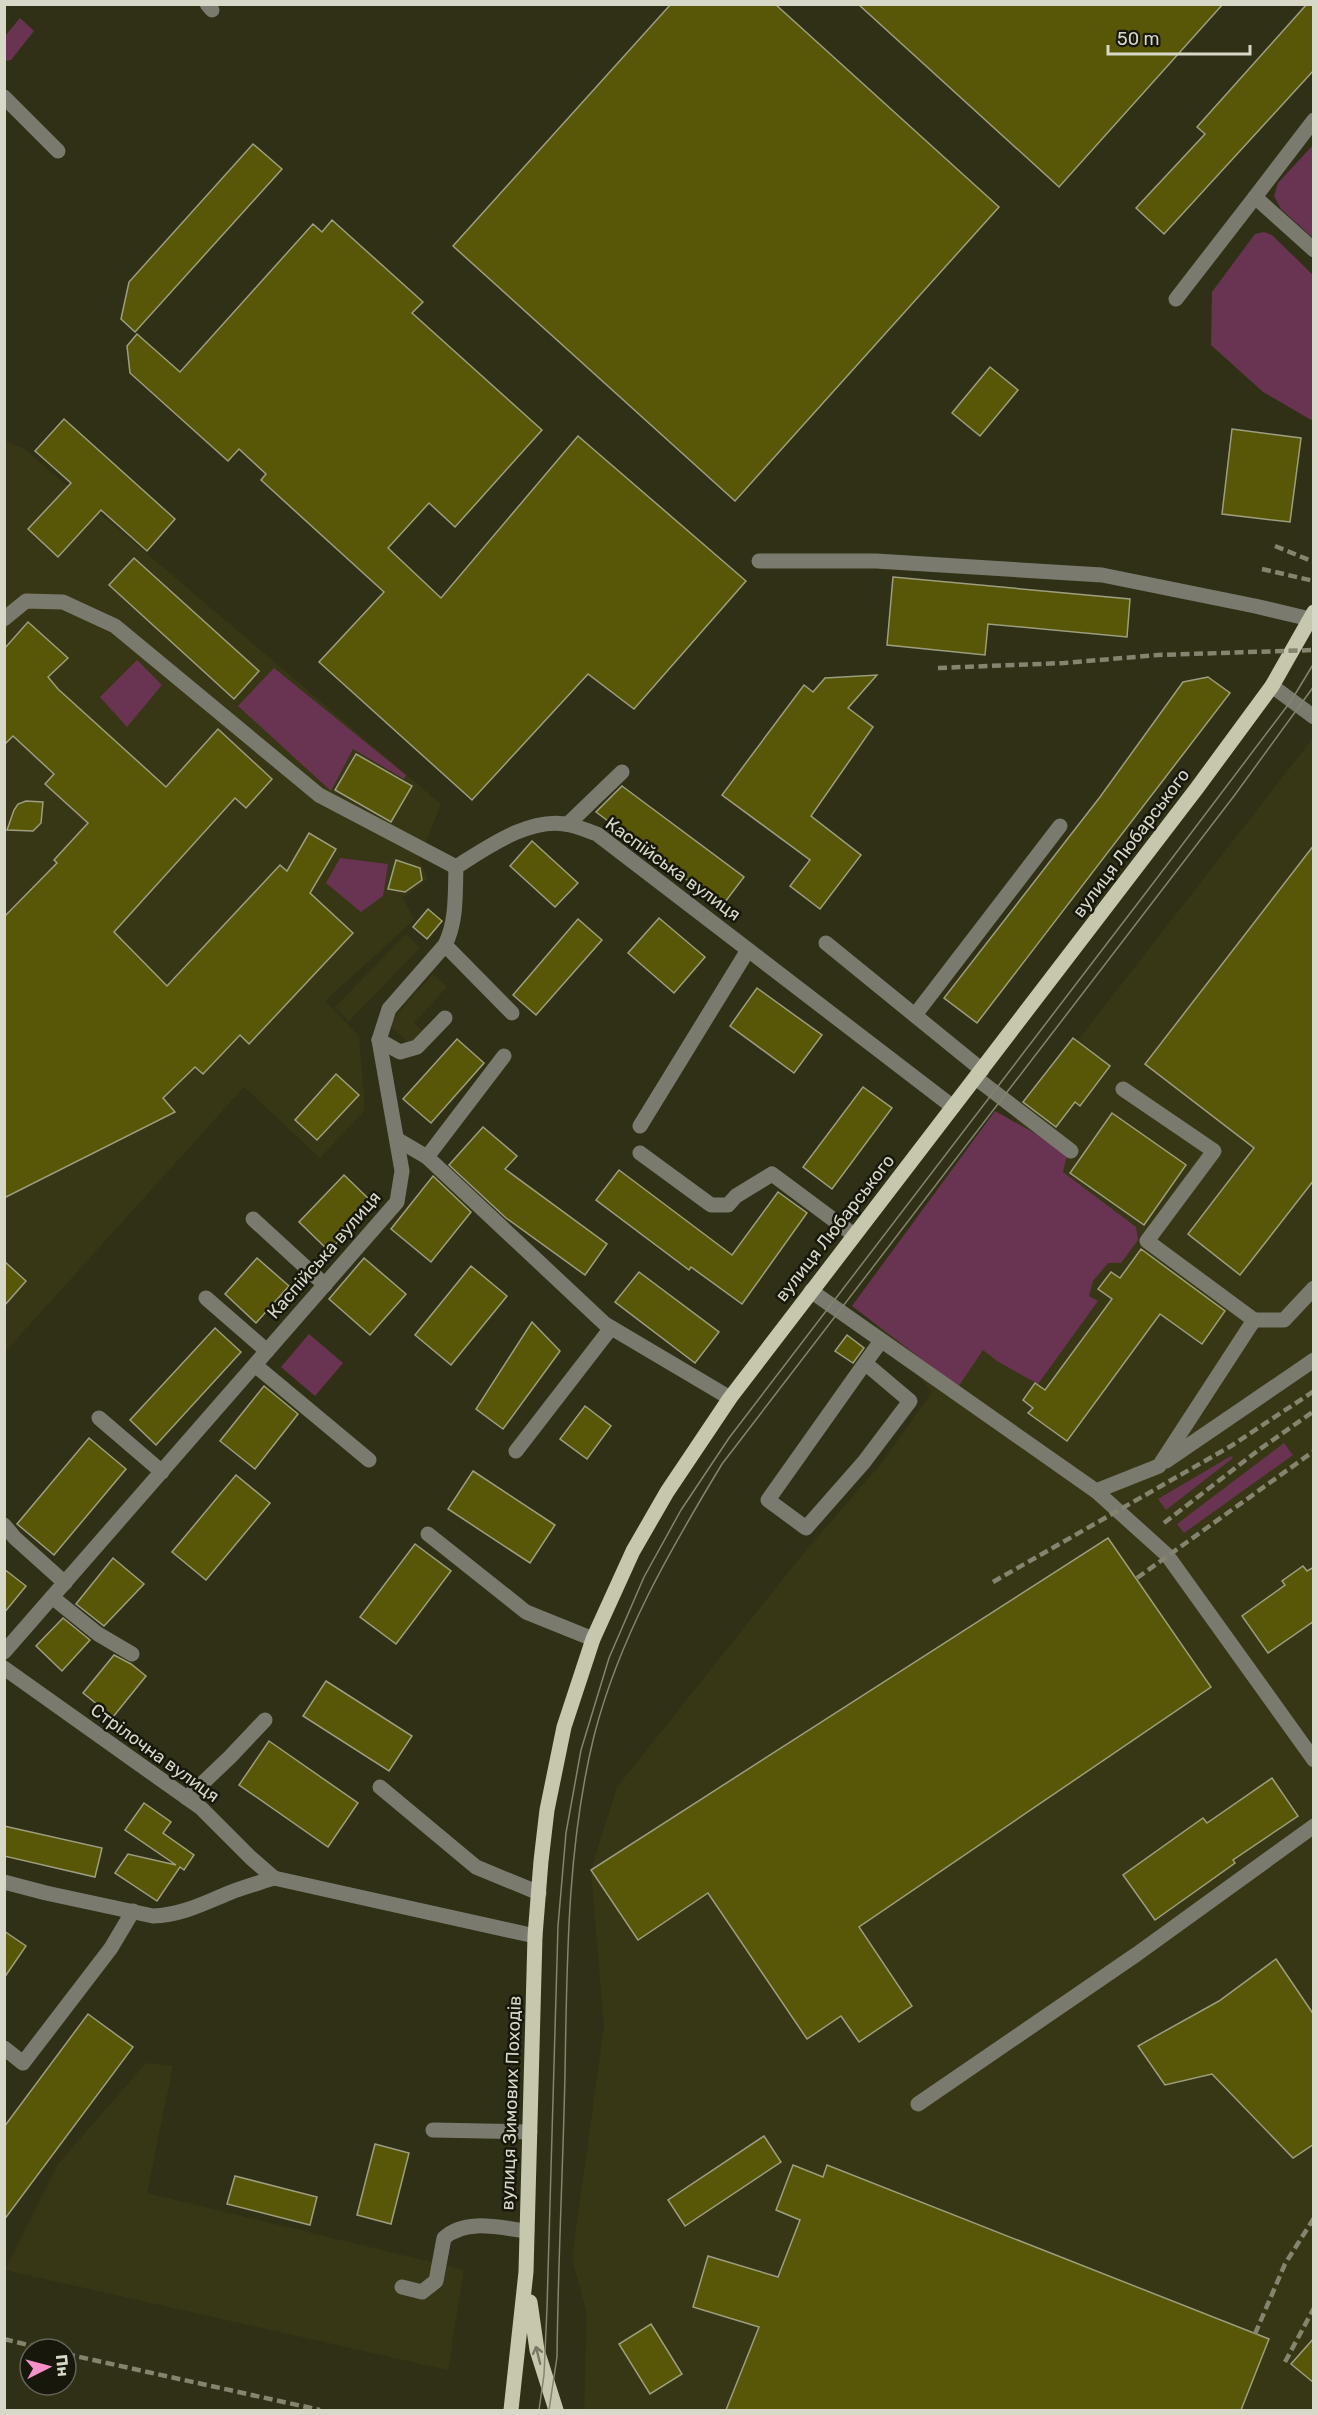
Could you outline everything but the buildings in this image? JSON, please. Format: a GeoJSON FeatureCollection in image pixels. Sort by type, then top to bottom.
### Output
{"type":"FeatureCollection","features":[{"type":"Feature","properties":{"kind":"main road","name":"вулиця Любарського"},"geometry":{"type":"LineString","coordinates":[[536,1936],[547,1810],[567,1716],[593,1639],[633,1551],[667,1492],[730,1398],[979,1074],[1272,686],[1312,616]]}},
{"type":"Feature","properties":{"kind":"main road","name":"вулиця Зимових Походів"},"geometry":{"type":"LineString","coordinates":[[510,2410],[526,2272],[536,1936]]}},
{"type":"Feature","properties":{"kind":"main road","name":"вулиця Зимових Походів"},"geometry":{"type":"LineString","coordinates":[[526,2272],[537,2350],[556,2410]]}},
{"type":"Feature","properties":{"kind":"street"},"geometry":{"type":"LineString","coordinates":[[4,97],[58,151]]}},
{"type":"Feature","properties":{"kind":"street"},"geometry":{"type":"LineString","coordinates":[[1176,299],[1314,120]]}},
{"type":"Feature","properties":{"kind":"street"},"geometry":{"type":"LineString","coordinates":[[1255,197],[1314,250]]}},
{"type":"Feature","properties":{"kind":"street"},"geometry":{"type":"LineString","coordinates":[[759,561],[876,561],[1102,575],[1312,616]]}},
{"type":"Feature","properties":{"kind":"street"},"geometry":{"type":"LineString","coordinates":[[4,619],[26,601],[63,602],[115,626],[319,795],[456,867]]}},
{"type":"Feature","properties":{"kind":"street"},"geometry":{"type":"LineString","coordinates":[[1272,686],[1314,717]]}},
{"type":"Feature","properties":{"kind":"street"},"geometry":{"type":"LineString","coordinates":[[568,824],[622,772]]}},
{"type":"Feature","properties":{"kind":"street","name":"Каспійська вулиця"},"geometry":{"type":"LineString","coordinates":[[4,1653],[397,1202],[402,1171],[384,1075],[380,1040],[389,1009],[445,945],[450,936],[455,912],[456,867],[504,837],[543,824],[568,824],[597,834],[953,1107]]}},
{"type":"Feature","properties":{"kind":"street"},"geometry":{"type":"LineString","coordinates":[[915,1015],[1060,826]]}},
{"type":"Feature","properties":{"kind":"street"},"geometry":{"type":"LineString","coordinates":[[826,943],[915,1015],[979,1074],[1071,1151]]}},
{"type":"Feature","properties":{"kind":"street"},"geometry":{"type":"LineString","coordinates":[[445,945],[512,1012]]}},
{"type":"Feature","properties":{"kind":"street"},"geometry":{"type":"LineString","coordinates":[[640,1126],[748,950]]}},
{"type":"Feature","properties":{"kind":"street"},"geometry":{"type":"LineString","coordinates":[[380,1040],[400,1052],[417,1047],[445,1018]]}},
{"type":"Feature","properties":{"kind":"street"},"geometry":{"type":"LineString","coordinates":[[427,1157],[504,1056]]}},
{"type":"Feature","properties":{"kind":"street"},"geometry":{"type":"LineString","coordinates":[[1123,1089],[1214,1151],[1147,1241],[1254,1320],[1284,1320],[1314,1288]]}},
{"type":"Feature","properties":{"kind":"street"},"geometry":{"type":"LineString","coordinates":[[398,1140],[427,1157],[611,1328],[730,1398]]}},
{"type":"Feature","properties":{"kind":"street"},"geometry":{"type":"LineString","coordinates":[[640,1153],[711,1205],[728,1205],[736,1196],[772,1174],[854,1234]]}},
{"type":"Feature","properties":{"kind":"street"},"geometry":{"type":"LineString","coordinates":[[253,1219],[325,1286]]}},
{"type":"Feature","properties":{"kind":"street"},"geometry":{"type":"LineString","coordinates":[[811,1291],[1096,1491],[1167,1555],[1314,1760]]}},
{"type":"Feature","properties":{"kind":"street"},"geometry":{"type":"LineString","coordinates":[[206,1298],[267,1351]]}},
{"type":"Feature","properties":{"kind":"street"},"geometry":{"type":"LineString","coordinates":[[1159,1466],[1254,1320]]}},
{"type":"Feature","properties":{"kind":"street"},"geometry":{"type":"LineString","coordinates":[[516,1451],[611,1328]]}},
{"type":"Feature","properties":{"kind":"street"},"geometry":{"type":"LineString","coordinates":[[865,1363],[910,1401],[864,1462],[806,1528],[768,1500],[865,1363],[881,1341]]}},
{"type":"Feature","properties":{"kind":"street"},"geometry":{"type":"LineString","coordinates":[[1096,1491],[1159,1466],[1314,1360]]}},
{"type":"Feature","properties":{"kind":"street"},"geometry":{"type":"LineString","coordinates":[[255,1365],[369,1460]]}},
{"type":"Feature","properties":{"kind":"street"},"geometry":{"type":"LineString","coordinates":[[99,1418],[162,1472]]}},
{"type":"Feature","properties":{"kind":"street"},"geometry":{"type":"LineString","coordinates":[[4,1525],[15,1538],[65,1583]]}},
{"type":"Feature","properties":{"kind":"street"},"geometry":{"type":"LineString","coordinates":[[428,1534],[526,1612],[593,1639]]}},
{"type":"Feature","properties":{"kind":"street"},"geometry":{"type":"LineString","coordinates":[[52,1598],[98,1634],[132,1654]]}},
{"type":"Feature","properties":{"kind":"street","name":"Стрілочна вулиця"},"geometry":{"type":"LineString","coordinates":[[4,1668],[201,1808],[274,1878],[536,1936]]}},
{"type":"Feature","properties":{"kind":"street"},"geometry":{"type":"LineString","coordinates":[[187,1798],[265,1720]]}},
{"type":"Feature","properties":{"kind":"street"},"geometry":{"type":"LineString","coordinates":[[380,1787],[476,1866],[538,1893]]}},
{"type":"Feature","properties":{"kind":"street"},"geometry":{"type":"LineString","coordinates":[[918,2104],[1137,1954],[1314,1826]]}},
{"type":"Feature","properties":{"kind":"street"},"geometry":{"type":"LineString","coordinates":[[4,1882],[46,1893],[161,1916],[186,1911],[231,1892],[274,1878]]}},
{"type":"Feature","properties":{"kind":"street"},"geometry":{"type":"LineString","coordinates":[[4,2048],[22,2063],[111,1948],[134,1911]]}},
{"type":"Feature","properties":{"kind":"street"},"geometry":{"type":"LineString","coordinates":[[433,2130],[530,2132]]}},
{"type":"Feature","properties":{"kind":"street"},"geometry":{"type":"LineString","coordinates":[[402,2287],[422,2292],[436,2282],[444,2238],[448,2234],[477,2224],[527,2231]]}},
{"type":"Feature","properties":{"kind":"shaded area"},"geometry":{"type":"Polygon","coordinates":[[[20,18],[34,31],[11,60],[5,61],[5,36],[20,18]]]}},
{"type":"Feature","properties":{"kind":"shaded area"},"geometry":{"type":"Polygon","coordinates":[[[1313,145],[1313,238],[1281,209],[1274,196],[1278,183],[1313,145]]]}},
{"type":"Feature","properties":{"kind":"shaded area"},"geometry":{"type":"Polygon","coordinates":[[[1264,232],[1272,235],[1313,275],[1313,421],[1263,392],[1211,345],[1212,292],[1255,234],[1264,232]]]}},
{"type":"Feature","properties":{"kind":"shaded area"},"geometry":{"type":"Polygon","coordinates":[[[4,440],[23,448],[441,804],[419,859],[428,879],[403,898],[414,920],[325,1001],[359,1036],[365,1110],[320,1158],[244,1087],[5,1352],[4,440]]]}},
{"type":"Feature","properties":{"kind":"shaded area"},"geometry":{"type":"Polygon","coordinates":[[[137,660],[162,685],[127,727],[100,697],[137,660]]]}},
{"type":"Feature","properties":{"kind":"shaded area"},"geometry":{"type":"Polygon","coordinates":[[[274,668],[406,775],[404,779],[353,749],[331,791],[238,706],[274,668]]]}},
{"type":"Feature","properties":{"kind":"shaded area"},"geometry":{"type":"Polygon","coordinates":[[[1313,738],[1313,2410],[584,2410],[587,2314],[572,2258],[604,2027],[591,1870],[617,1787],[807,1549],[880,1465],[932,1392],[865,1314],[1313,738]]]}},
{"type":"Feature","properties":{"kind":"shaded area"},"geometry":{"type":"Polygon","coordinates":[[[340,858],[388,864],[383,896],[361,912],[326,883],[340,858]]]}},
{"type":"Feature","properties":{"kind":"shaded area"},"geometry":{"type":"Polygon","coordinates":[[[406,934],[420,948],[349,1021],[335,1007],[406,934]]]}},
{"type":"Feature","properties":{"kind":"shaded area"},"geometry":{"type":"Polygon","coordinates":[[[433,974],[447,987],[414,1023],[422,1031],[410,1044],[388,1024],[433,974]]]}},
{"type":"Feature","properties":{"kind":"shaded area"},"geometry":{"type":"Polygon","coordinates":[[[995,1111],[1068,1152],[1063,1172],[1136,1227],[1138,1240],[1121,1263],[1108,1263],[1093,1281],[1089,1296],[1098,1301],[1038,1384],[997,1361],[983,1350],[958,1387],[852,1306],[995,1111]]]}},
{"type":"Feature","properties":{"kind":"shaded area"},"geometry":{"type":"Polygon","coordinates":[[[309,1334],[343,1363],[315,1396],[281,1367],[309,1334]]]}},
{"type":"Feature","properties":{"kind":"shaded area"},"geometry":{"type":"Polygon","coordinates":[[[1284,1443],[1293,1455],[1184,1533],[1177,1524],[1284,1443]]]}},
{"type":"Feature","properties":{"kind":"shaded area"},"geometry":{"type":"Polygon","coordinates":[[[1231,1456],[1233,1458],[1166,1510],[1158,1499],[1231,1456]]]}},
{"type":"Feature","properties":{"kind":"shaded area"},"geometry":{"type":"Polygon","coordinates":[[[146,2063],[173,2066],[147,2193],[464,2270],[448,2370],[5,2270],[58,2164],[146,2063]]]}},
{"type":"Feature","properties":{"kind":"tram line"},"geometry":{"type":"LineString","coordinates":[[539,2410],[544,2375],[547,2308],[558,1926],[566,1833],[581,1750],[609,1658],[644,1577],[681,1510],[729,1438],[1291,701],[1314,663]]}},
{"type":"Feature","properties":{"kind":"tram line"},"geometry":{"type":"LineString","coordinates":[[549,2410],[557,2357],[568,1946],[573,1861],[585,1777],[594,1736],[617,1664],[632,1630],[665,1562],[722,1464],[1234,796],[1314,686]]}},
{"type":"Feature","properties":{"kind":"railway"},"geometry":{"type":"LineString","coordinates":[[1275,546],[1314,562]]}},
{"type":"Feature","properties":{"kind":"railway"},"geometry":{"type":"LineString","coordinates":[[1262,569],[1314,581]]}},
{"type":"Feature","properties":{"kind":"railway"},"geometry":{"type":"LineString","coordinates":[[938,668],[1064,663],[1158,655],[1314,650]]}},
{"type":"Feature","properties":{"kind":"railway"},"geometry":{"type":"LineString","coordinates":[[993,1582],[1231,1446],[1314,1391]]}},
{"type":"Feature","properties":{"kind":"railway"},"geometry":{"type":"LineString","coordinates":[[1164,1523],[1260,1449],[1314,1411]]}},
{"type":"Feature","properties":{"kind":"railway"},"geometry":{"type":"LineString","coordinates":[[1137,1578],[1314,1451]]}},
{"type":"Feature","properties":{"kind":"railway"},"geometry":{"type":"LineString","coordinates":[[1255,2334],[1285,2264],[1314,2218]]}},
{"type":"Feature","properties":{"kind":"railway"},"geometry":{"type":"LineString","coordinates":[[1285,2362],[1314,2308]]}},
{"type":"Feature","properties":{"kind":"railway"},"geometry":{"type":"LineString","coordinates":[[4,2339],[18,2342]]}},
{"type":"Feature","properties":{"kind":"railway"},"geometry":{"type":"LineString","coordinates":[[78,2357],[320,2410]]}}]}
